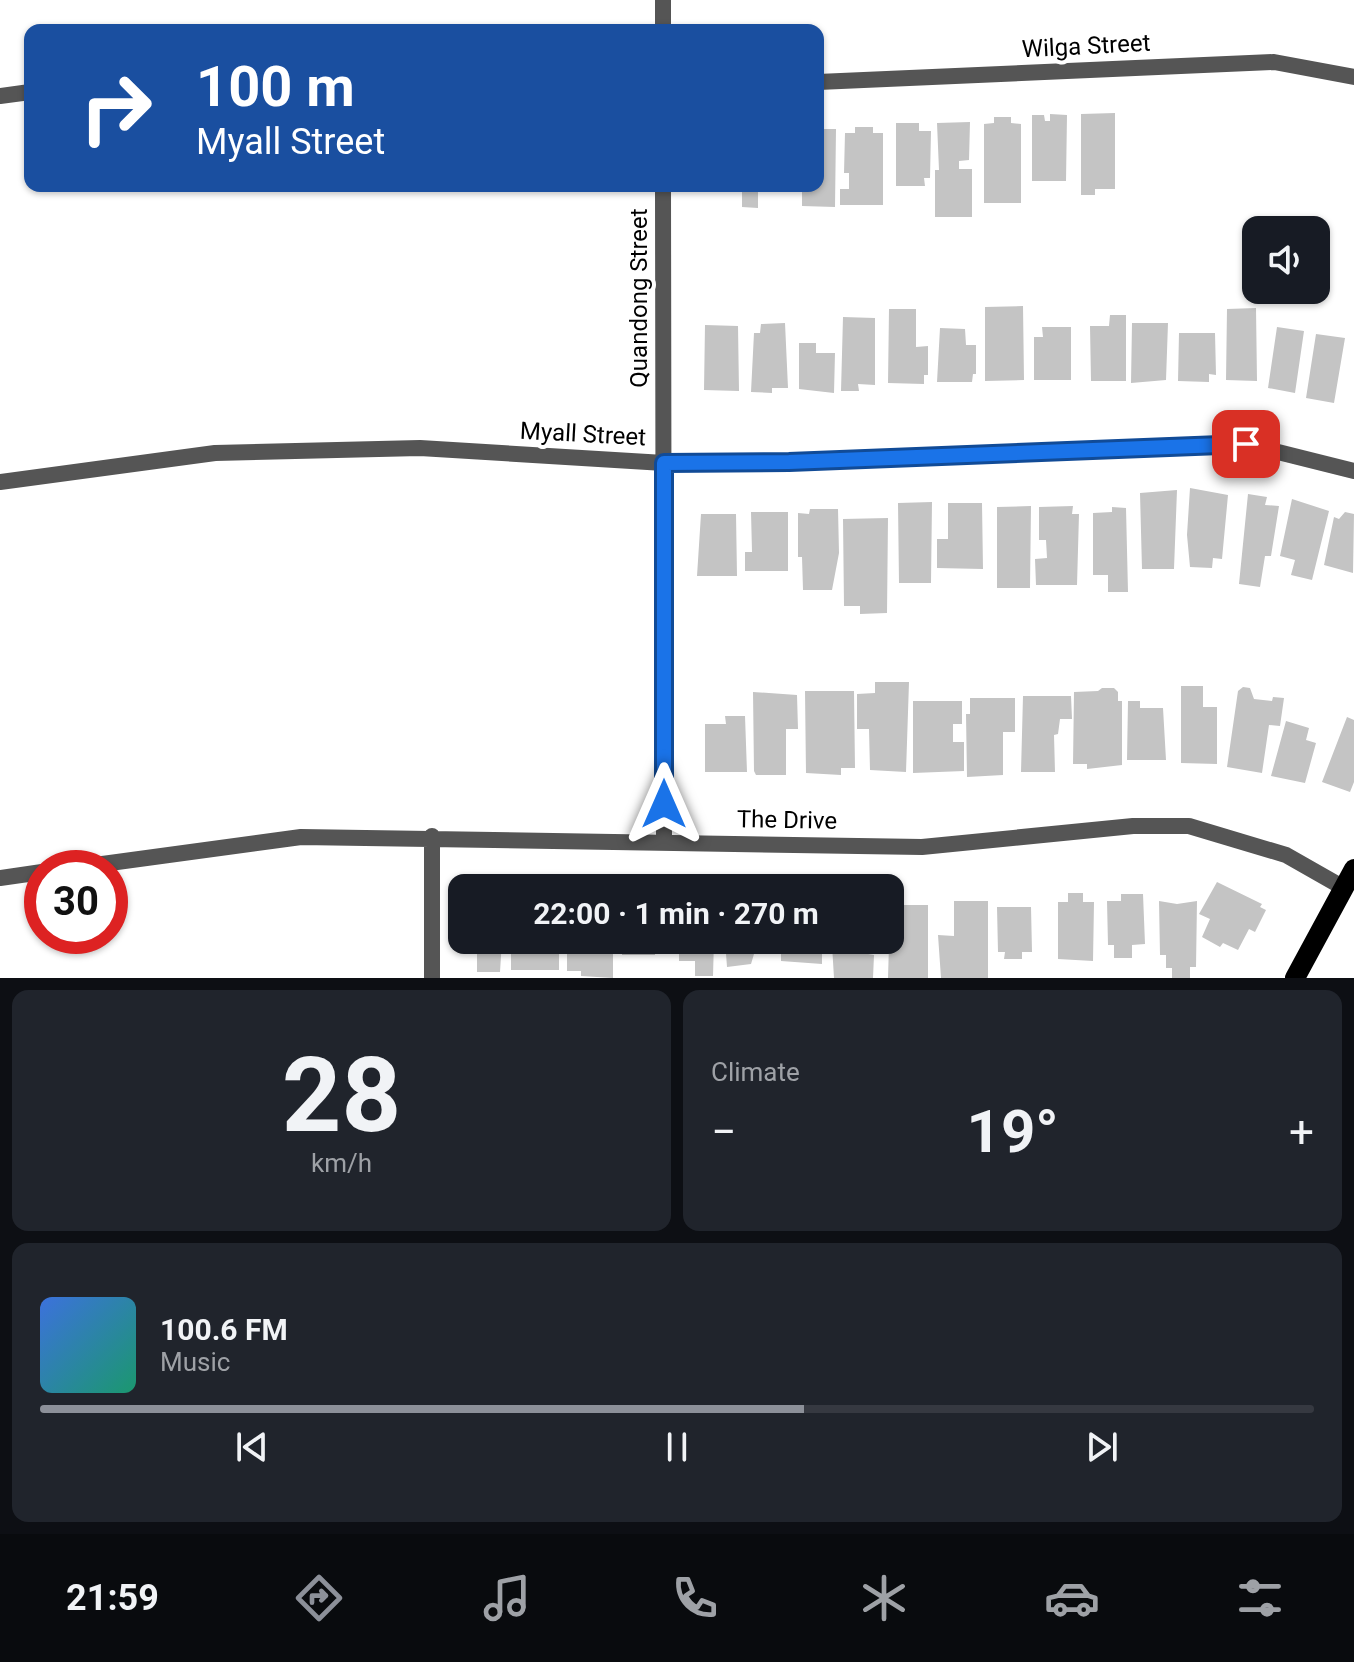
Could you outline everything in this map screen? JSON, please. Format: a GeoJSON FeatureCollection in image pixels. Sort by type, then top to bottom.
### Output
{"type":"FeatureCollection","features":[{"type":"Feature","properties":{"kind":"main road"},"geometry":{"type":"LineString","coordinates":[[1295,978],[1354,869]]}},
{"type":"Feature","properties":{"kind":"street"},"geometry":{"type":"LineString","coordinates":[[663,0],[663,24]]}},
{"type":"Feature","properties":{"kind":"street","name":"Wilga Street"},"geometry":{"type":"LineString","coordinates":[[824,82],[1274,62],[1354,77]]}},
{"type":"Feature","properties":{"kind":"street"},"geometry":{"type":"LineString","coordinates":[[0,96],[24,93]]}},
{"type":"Feature","properties":{"kind":"street","name":"Quandong Street"},"geometry":{"type":"LineString","coordinates":[[663,192],[664,842]]}},
{"type":"Feature","properties":{"kind":"street","name":"Myall Street"},"geometry":{"type":"LineString","coordinates":[[0,482],[215,453],[420,448],[664,463],[789,462],[1246,444],[1354,471]]}},
{"type":"Feature","properties":{"kind":"street","name":"The Drive"},"geometry":{"type":"LineString","coordinates":[[128,861],[301,837],[432,836],[922,847],[1133,826],[1189,826],[1286,855],[1344,888]]}},
{"type":"Feature","properties":{"kind":"street"},"geometry":{"type":"LineString","coordinates":[[432,836],[432,978]]}},
{"type":"Feature","properties":{"kind":"street"},"geometry":{"type":"LineString","coordinates":[[0,878],[24,875]]}},
{"type":"Feature","properties":{"kind":"building"},"geometry":{"type":"Polygon","coordinates":[[[1115,113],[1115,189],[1095,189],[1095,195],[1081,195],[1081,114],[1115,113]]]}},
{"type":"Feature","properties":{"kind":"building"},"geometry":{"type":"Polygon","coordinates":[[[1050,114],[1067,115],[1066,181],[1032,181],[1032,115],[1044,115],[1045,121],[1050,121],[1050,114]]]}},
{"type":"Feature","properties":{"kind":"building"},"geometry":{"type":"Polygon","coordinates":[[[994,117],[1011,117],[1011,123],[1021,124],[1021,203],[984,203],[984,124],[994,123],[994,117]]]}},
{"type":"Feature","properties":{"kind":"building"},"geometry":{"type":"Polygon","coordinates":[[[970,122],[969,160],[959,161],[959,169],[972,169],[972,217],[935,217],[935,170],[939,170],[937,123],[970,122]]]}},
{"type":"Feature","properties":{"kind":"building"},"geometry":{"type":"Polygon","coordinates":[[[896,123],[919,123],[919,131],[931,131],[930,178],[924,178],[925,186],[896,186],[896,123]]]}},
{"type":"Feature","properties":{"kind":"building"},"geometry":{"type":"Polygon","coordinates":[[[855,127],[873,127],[873,133],[883,133],[883,205],[840,205],[840,189],[849,189],[849,173],[844,173],[845,133],[855,133],[855,127]]]}},
{"type":"Feature","properties":{"kind":"building"},"geometry":{"type":"Polygon","coordinates":[[[824,129],[836,129],[835,207],[802,206],[802,192],[824,192],[824,129]]]}},
{"type":"Feature","properties":{"kind":"building"},"geometry":{"type":"Polygon","coordinates":[[[742,192],[758,192],[758,208],[742,207],[742,192]]]}},
{"type":"Feature","properties":{"kind":"building"},"geometry":{"type":"Polygon","coordinates":[[[1023,306],[1024,380],[985,381],[985,307],[1023,306]]]}},
{"type":"Feature","properties":{"kind":"building"},"geometry":{"type":"Polygon","coordinates":[[[1256,308],[1257,381],[1226,380],[1227,309],[1256,308]]]}},
{"type":"Feature","properties":{"kind":"building"},"geometry":{"type":"Polygon","coordinates":[[[889,309],[916,309],[916,347],[928,346],[928,375],[924,375],[924,384],[888,383],[889,309]]]}},
{"type":"Feature","properties":{"kind":"building"},"geometry":{"type":"Polygon","coordinates":[[[1110,315],[1126,315],[1126,381],[1091,381],[1090,326],[1109,326],[1110,315]]]}},
{"type":"Feature","properties":{"kind":"building"},"geometry":{"type":"Polygon","coordinates":[[[843,317],[875,318],[875,385],[858,384],[859,391],[841,391],[843,317]]]}},
{"type":"Feature","properties":{"kind":"building"},"geometry":{"type":"Polygon","coordinates":[[[785,323],[788,388],[772,388],[772,393],[751,392],[754,333],[760,333],[761,324],[785,323]]]}},
{"type":"Feature","properties":{"kind":"building"},"geometry":{"type":"Polygon","coordinates":[[[1132,323],[1168,323],[1166,380],[1131,383],[1132,323]]]}},
{"type":"Feature","properties":{"kind":"building"},"geometry":{"type":"Polygon","coordinates":[[[705,325],[738,326],[739,391],[704,390],[705,325]]]}},
{"type":"Feature","properties":{"kind":"building"},"geometry":{"type":"Polygon","coordinates":[[[1042,327],[1071,327],[1071,380],[1034,380],[1034,337],[1043,337],[1042,327]]]}},
{"type":"Feature","properties":{"kind":"building"},"geometry":{"type":"Polygon","coordinates":[[[1277,327],[1304,331],[1295,393],[1268,388],[1277,327]]]}},
{"type":"Feature","properties":{"kind":"building"},"geometry":{"type":"Polygon","coordinates":[[[940,328],[965,329],[966,345],[976,345],[976,374],[973,374],[972,382],[937,382],[940,328]]]}},
{"type":"Feature","properties":{"kind":"building"},"geometry":{"type":"Polygon","coordinates":[[[1179,333],[1215,333],[1216,375],[1209,374],[1209,382],[1178,381],[1179,333]]]}},
{"type":"Feature","properties":{"kind":"building"},"geometry":{"type":"Polygon","coordinates":[[[1316,334],[1345,338],[1334,403],[1306,398],[1316,334]]]}},
{"type":"Feature","properties":{"kind":"building"},"geometry":{"type":"Polygon","coordinates":[[[799,343],[816,343],[816,353],[835,353],[834,393],[799,389],[799,343]]]}},
{"type":"Feature","properties":{"kind":"building"},"geometry":{"type":"Polygon","coordinates":[[[1190,488],[1228,495],[1222,559],[1213,558],[1212,568],[1190,567],[1187,535],[1190,488]]]}},
{"type":"Feature","properties":{"kind":"building"},"geometry":{"type":"Polygon","coordinates":[[[1177,490],[1174,569],[1142,569],[1140,493],[1177,490]]]}},
{"type":"Feature","properties":{"kind":"building"},"geometry":{"type":"Polygon","coordinates":[[[1248,494],[1267,497],[1265,505],[1279,506],[1271,556],[1265,556],[1260,587],[1239,584],[1248,494]]]}},
{"type":"Feature","properties":{"kind":"building"},"geometry":{"type":"Polygon","coordinates":[[[1292,499],[1329,511],[1312,580],[1291,575],[1295,560],[1280,556],[1292,499]]]}},
{"type":"Feature","properties":{"kind":"building"},"geometry":{"type":"Polygon","coordinates":[[[932,502],[931,583],[899,583],[898,503],[932,502]]]}},
{"type":"Feature","properties":{"kind":"building"},"geometry":{"type":"Polygon","coordinates":[[[948,503],[982,503],[983,569],[937,568],[937,539],[948,539],[948,503]]]}},
{"type":"Feature","properties":{"kind":"building"},"geometry":{"type":"Polygon","coordinates":[[[1031,506],[1030,588],[997,588],[997,507],[1031,506]]]}},
{"type":"Feature","properties":{"kind":"building"},"geometry":{"type":"Polygon","coordinates":[[[1073,506],[1072,514],[1079,514],[1077,585],[1036,585],[1035,559],[1047,558],[1046,540],[1039,540],[1039,507],[1073,506]]]}},
{"type":"Feature","properties":{"kind":"building"},"geometry":{"type":"Polygon","coordinates":[[[1112,507],[1126,508],[1128,592],[1108,592],[1108,575],[1093,575],[1093,513],[1112,512],[1112,507]]]}},
{"type":"Feature","properties":{"kind":"building"},"geometry":{"type":"Polygon","coordinates":[[[810,509],[838,509],[839,553],[832,590],[803,590],[802,557],[798,557],[798,513],[809,514],[810,509]]]}},
{"type":"Feature","properties":{"kind":"building"},"geometry":{"type":"Polygon","coordinates":[[[751,512],[788,512],[788,571],[745,571],[745,552],[752,552],[751,512]]]}},
{"type":"Feature","properties":{"kind":"building"},"geometry":{"type":"Polygon","coordinates":[[[1345,512],[1354,514],[1353,573],[1324,565],[1334,517],[1339,519],[1345,512]]]}},
{"type":"Feature","properties":{"kind":"building"},"geometry":{"type":"Polygon","coordinates":[[[701,514],[736,514],[737,576],[697,576],[701,514]]]}},
{"type":"Feature","properties":{"kind":"building"},"geometry":{"type":"Polygon","coordinates":[[[888,518],[887,613],[860,614],[860,606],[844,606],[843,519],[888,518]]]}},
{"type":"Feature","properties":{"kind":"building"},"geometry":{"type":"Polygon","coordinates":[[[875,682],[909,682],[906,772],[870,770],[869,729],[857,729],[857,694],[875,693],[875,682]]]}},
{"type":"Feature","properties":{"kind":"building"},"geometry":{"type":"Polygon","coordinates":[[[1181,686],[1203,686],[1203,707],[1217,707],[1217,764],[1181,763],[1181,686]]]}},
{"type":"Feature","properties":{"kind":"building"},"geometry":{"type":"Polygon","coordinates":[[[1243,687],[1250,688],[1254,699],[1272,701],[1273,697],[1284,698],[1280,726],[1269,725],[1262,773],[1227,767],[1238,691],[1243,687]]]}},
{"type":"Feature","properties":{"kind":"building"},"geometry":{"type":"Polygon","coordinates":[[[1114,688],[1118,692],[1118,701],[1122,701],[1122,765],[1087,769],[1087,764],[1073,764],[1074,692],[1098,691],[1114,688]]]}},
{"type":"Feature","properties":{"kind":"building"},"geometry":{"type":"Polygon","coordinates":[[[805,691],[854,691],[855,768],[841,768],[841,775],[806,773],[805,691]]]}},
{"type":"Feature","properties":{"kind":"building"},"geometry":{"type":"Polygon","coordinates":[[[753,692],[797,695],[798,729],[786,729],[786,775],[756,775],[754,771],[753,692]]]}},
{"type":"Feature","properties":{"kind":"building"},"geometry":{"type":"Polygon","coordinates":[[[1023,696],[1071,696],[1072,719],[1060,719],[1058,734],[1054,735],[1055,772],[1021,772],[1023,696]]]}},
{"type":"Feature","properties":{"kind":"building"},"geometry":{"type":"Polygon","coordinates":[[[970,698],[1015,698],[1015,732],[1003,732],[1003,775],[967,777],[966,714],[970,714],[970,698]]]}},
{"type":"Feature","properties":{"kind":"building"},"geometry":{"type":"Polygon","coordinates":[[[913,701],[962,701],[962,724],[953,724],[953,742],[964,742],[964,771],[913,773],[913,701]]]}},
{"type":"Feature","properties":{"kind":"building"},"geometry":{"type":"Polygon","coordinates":[[[1128,701],[1140,701],[1140,708],[1163,708],[1166,760],[1127,760],[1128,701]]]}},
{"type":"Feature","properties":{"kind":"building"},"geometry":{"type":"Polygon","coordinates":[[[725,716],[745,716],[747,772],[705,772],[705,724],[726,724],[725,716]]]}},
{"type":"Feature","properties":{"kind":"building"},"geometry":{"type":"Polygon","coordinates":[[[1347,717],[1354,720],[1354,782],[1350,792],[1322,782],[1347,717]]]}},
{"type":"Feature","properties":{"kind":"building"},"geometry":{"type":"Polygon","coordinates":[[[1286,721],[1309,728],[1306,740],[1316,743],[1305,783],[1271,776],[1286,721]]]}},
{"type":"Feature","properties":{"kind":"building"},"geometry":{"type":"Polygon","coordinates":[[[1217,882],[1262,904],[1260,907],[1266,910],[1255,932],[1249,929],[1238,950],[1223,943],[1220,947],[1202,937],[1210,919],[1199,914],[1217,882]]]}},
{"type":"Feature","properties":{"kind":"building"},"geometry":{"type":"Polygon","coordinates":[[[1068,893],[1083,893],[1083,902],[1094,902],[1093,961],[1058,959],[1058,902],[1068,902],[1068,893]]]}},
{"type":"Feature","properties":{"kind":"building"},"geometry":{"type":"Polygon","coordinates":[[[1121,894],[1143,894],[1145,944],[1132,945],[1132,958],[1114,958],[1114,945],[1108,945],[1107,901],[1121,901],[1121,894]]]}},
{"type":"Feature","properties":{"kind":"building"},"geometry":{"type":"Polygon","coordinates":[[[954,901],[988,901],[988,978],[941,978],[938,935],[954,936],[954,901]]]}},
{"type":"Feature","properties":{"kind":"building"},"geometry":{"type":"Polygon","coordinates":[[[1159,901],[1177,904],[1197,901],[1196,967],[1190,967],[1190,978],[1172,978],[1172,968],[1166,968],[1166,955],[1160,955],[1159,901]]]}},
{"type":"Feature","properties":{"kind":"building"},"geometry":{"type":"Polygon","coordinates":[[[904,905],[928,905],[928,978],[888,978],[889,954],[904,954],[904,905]]]}},
{"type":"Feature","properties":{"kind":"building"},"geometry":{"type":"Polygon","coordinates":[[[997,907],[1031,907],[1032,952],[1022,952],[1022,959],[1004,959],[1005,952],[998,952],[997,907]]]}},
{"type":"Feature","properties":{"kind":"building"},"geometry":{"type":"Polygon","coordinates":[[[477,954],[501,954],[500,972],[477,972],[477,954]]]}},
{"type":"Feature","properties":{"kind":"building"},"geometry":{"type":"Polygon","coordinates":[[[511,954],[559,954],[559,970],[511,970],[511,954]]]}},
{"type":"Feature","properties":{"kind":"building"},"geometry":{"type":"Polygon","coordinates":[[[567,954],[613,954],[613,978],[581,976],[581,971],[567,971],[567,954]]]}},
{"type":"Feature","properties":{"kind":"building"},"geometry":{"type":"Polygon","coordinates":[[[679,954],[714,954],[713,976],[695,976],[695,961],[679,961],[679,954]]]}},
{"type":"Feature","properties":{"kind":"building"},"geometry":{"type":"Polygon","coordinates":[[[726,954],[754,954],[751,964],[727,967],[726,954]]]}},
{"type":"Feature","properties":{"kind":"building"},"geometry":{"type":"Polygon","coordinates":[[[781,954],[822,954],[822,964],[781,961],[781,954]]]}},
{"type":"Feature","properties":{"kind":"building"},"geometry":{"type":"Polygon","coordinates":[[[833,954],[874,955],[873,978],[834,978],[833,954]]]}},
{"type":"Feature","properties":{"kind":"route"},"geometry":{"type":"LineString","coordinates":[[664,804],[664,463],[789,462],[1246,444]]}}]}
